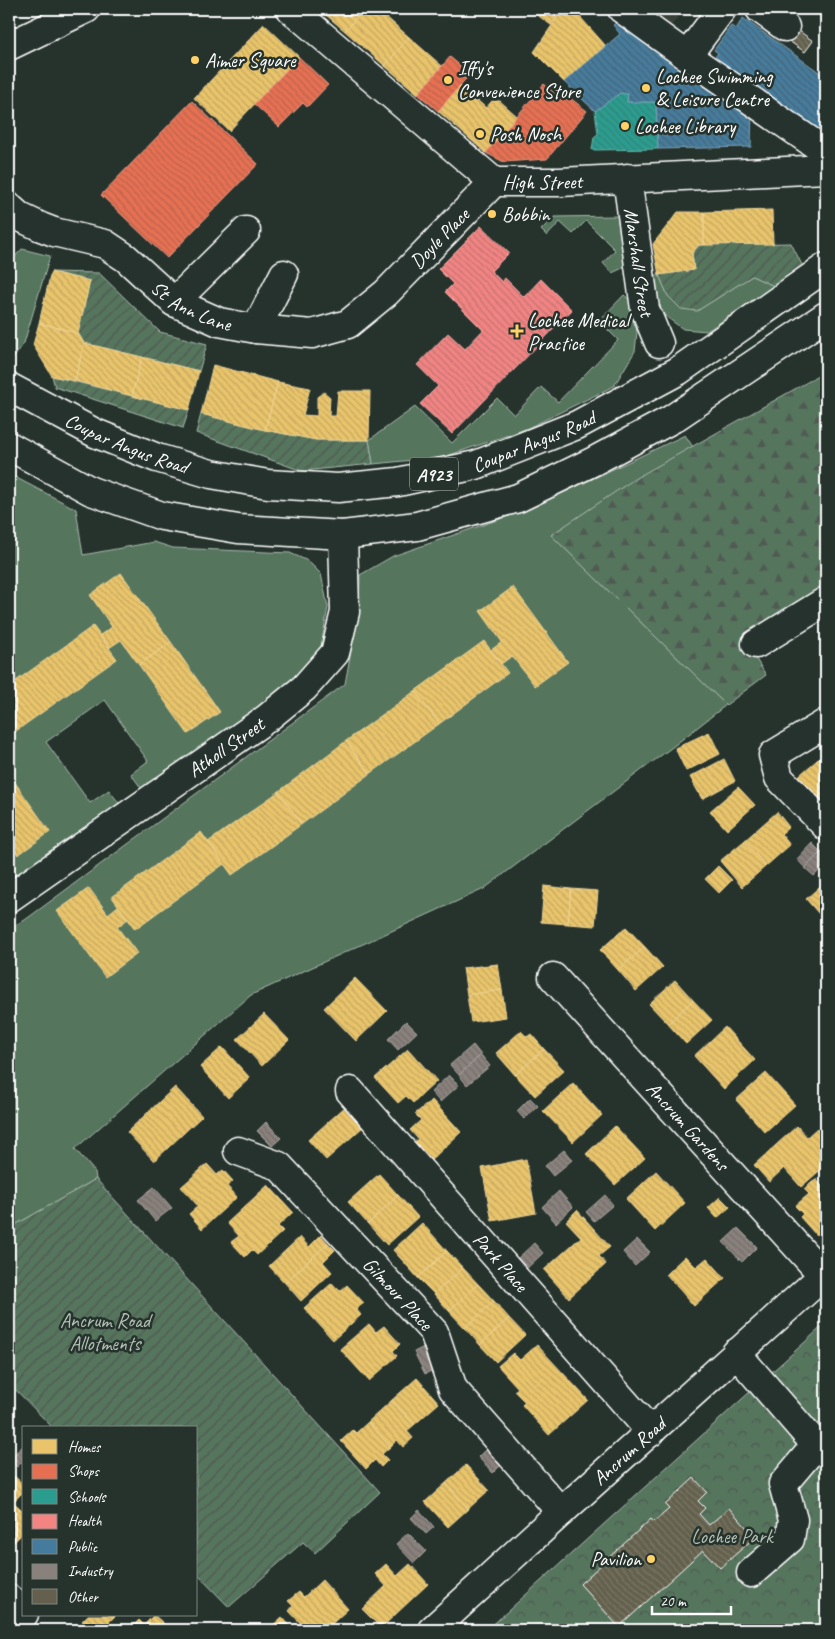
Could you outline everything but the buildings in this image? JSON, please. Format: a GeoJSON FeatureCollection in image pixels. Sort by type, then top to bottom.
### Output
{"type":"FeatureCollection","features":[{"type":"Feature","properties":{"kind":"street"},"geometry":{"type":"LineString","coordinates":[[9,46],[86,9]]}},
{"type":"Feature","properties":{"kind":"street","name":"High Street"},"geometry":{"type":"LineString","coordinates":[[291,9],[494,182],[560,182],[826,169]]}},
{"type":"Feature","properties":{"kind":"street"},"geometry":{"type":"LineString","coordinates":[[622,9],[826,152]]}},
{"type":"Feature","properties":{"kind":"street"},"geometry":{"type":"LineString","coordinates":[[687,56],[722,9]]}},
{"type":"Feature","properties":{"kind":"street"},"geometry":{"type":"LineString","coordinates":[[760,9],[785,27]]}},
{"type":"Feature","properties":{"kind":"street","name":"Marshall Street"},"geometry":{"type":"LineString","coordinates":[[626,178],[645,309],[660,343]]}},
{"type":"Feature","properties":{"kind":"street","name":"Doyle Place"},"geometry":{"type":"LineString","coordinates":[[386,292],[494,182]]}},
{"type":"Feature","properties":{"kind":"street","name":"St Ann Lane"},"geometry":{"type":"LineString","coordinates":[[9,207],[20,217],[40,227],[105,244],[126,258],[174,302],[219,322],[256,329],[312,334],[348,324],[386,292]]}},
{"type":"Feature","properties":{"kind":"street"},"geometry":{"type":"LineString","coordinates":[[174,302],[246,231]]}},
{"type":"Feature","properties":{"kind":"street","name":"Coupar Angus Road"},"geometry":{"type":"LineString","coordinates":[[9,387],[95,433],[157,458],[211,474],[268,484],[338,488],[398,482],[476,465],[577,425],[678,370],[826,267]]}},
{"type":"Feature","properties":{"kind":"street"},"geometry":{"type":"LineString","coordinates":[[256,329],[284,274]]}},
{"type":"Feature","properties":{"kind":"street","name":"Coupar Angus Road"},"geometry":{"type":"LineString","coordinates":[[9,446],[91,491],[162,516],[238,528],[343,535],[417,526],[518,498],[594,461],[672,419],[826,316]]}},
{"type":"Feature","properties":{"kind":"street","name":"Atholl Street"},"geometry":{"type":"LineString","coordinates":[[9,898],[266,719],[304,688],[335,653],[345,612],[343,535]]}},
{"type":"Feature","properties":{"kind":"street"},"geometry":{"type":"LineString","coordinates":[[756,644],[826,601]]}},
{"type":"Feature","properties":{"kind":"street"},"geometry":{"type":"LineString","coordinates":[[826,722],[773,755],[778,778],[826,826]]}},
{"type":"Feature","properties":{"kind":"street","name":"Ancrum Gardens"},"geometry":{"type":"LineString","coordinates":[[553,977],[825,1274]]}},
{"type":"Feature","properties":{"kind":"street","name":"Park Place"},"geometry":{"type":"LineString","coordinates":[[350,1091],[651,1432]]}},
{"type":"Feature","properties":{"kind":"street","name":"Gilmour Place"},"geometry":{"type":"LineString","coordinates":[[238,1151],[279,1166],[434,1332],[453,1389],[561,1512]]}},
{"type":"Feature","properties":{"kind":"street","name":"Ancrum Road"},"geometry":{"type":"LineString","coordinates":[[432,1630],[825,1274]]}},
{"type":"Feature","properties":{"kind":"street"},"geometry":{"type":"LineString","coordinates":[[736,1354],[821,1450],[783,1484],[793,1520],[790,1539],[752,1573]]}},
{"type":"Feature","properties":{"kind":"street"},"geometry":{"type":"LineString","coordinates":[[24,1616],[39,1630]]}},
{"type":"Feature","properties":{"kind":"shaded area"},"geometry":{"type":"Polygon","coordinates":[[[639,9],[684,9],[668,30],[639,9]]]}},
{"type":"Feature","properties":{"kind":"green space"},"geometry":{"type":"Polygon","coordinates":[[[618,216],[625,267],[612,273],[603,263],[615,250],[586,221],[573,234],[560,222],[547,236],[541,230],[554,217],[618,216]]]}},
{"type":"Feature","properties":{"kind":"green space"},"geometry":{"type":"Polygon","coordinates":[[[791,243],[803,267],[774,286],[752,276],[697,311],[681,309],[668,296],[659,275],[694,270],[692,253],[699,245],[791,243]]]}},
{"type":"Feature","properties":{"kind":"green space"},"geometry":{"type":"Polygon","coordinates":[[[22,249],[50,256],[24,343],[9,365],[9,263],[22,249]]]}},
{"type":"Feature","properties":{"kind":"green space"},"geometry":{"type":"Polygon","coordinates":[[[51,272],[99,273],[160,332],[207,344],[199,371],[84,343],[78,333],[90,281],[51,272]]]}},
{"type":"Feature","properties":{"kind":"green space"},"geometry":{"type":"Polygon","coordinates":[[[654,275],[659,275],[668,296],[697,311],[752,276],[774,286],[707,331],[683,329],[665,316],[657,302],[654,275]]]}},
{"type":"Feature","properties":{"kind":"green space"},"geometry":{"type":"Polygon","coordinates":[[[624,295],[632,302],[637,332],[635,351],[614,386],[526,429],[444,457],[373,464],[369,440],[415,407],[452,443],[497,398],[514,415],[541,387],[558,402],[618,340],[599,321],[624,295]]]}},
{"type":"Feature","properties":{"kind":"green space"},"geometry":{"type":"Polygon","coordinates":[[[52,376],[189,410],[183,428],[55,387],[52,376]]]}},
{"type":"Feature","properties":{"kind":"green space"},"geometry":{"type":"Polygon","coordinates":[[[818,376],[826,377],[826,584],[742,637],[766,675],[726,705],[551,535],[636,478],[818,376]]]}},
{"type":"Feature","properties":{"kind":"green space"},"geometry":{"type":"Polygon","coordinates":[[[201,414],[316,440],[369,440],[373,464],[302,471],[196,433],[201,414]]]}},
{"type":"Feature","properties":{"kind":"green space"},"geometry":{"type":"Polygon","coordinates":[[[685,435],[693,447],[636,479],[551,535],[726,705],[484,889],[251,995],[75,1149],[95,1172],[96,1179],[15,1225],[9,1234],[9,928],[25,920],[345,684],[359,608],[360,575],[393,556],[529,509],[685,435]]]}},
{"type":"Feature","properties":{"kind":"green space"},"geometry":{"type":"Polygon","coordinates":[[[9,474],[76,509],[83,555],[154,542],[173,548],[290,553],[308,561],[321,574],[328,607],[321,646],[299,679],[144,792],[131,774],[148,761],[105,700],[46,742],[90,803],[109,790],[122,807],[9,886],[9,474]]]}},
{"type":"Feature","properties":{"kind":"green space","name":"Ancrum Road Allotments"},"geometry":{"type":"Polygon","coordinates":[[[96,1179],[380,1492],[315,1553],[303,1542],[229,1607],[198,1575],[198,1426],[51,1426],[9,1383],[9,1234],[15,1225],[96,1179]]]}},
{"type":"Feature","properties":{"kind":"green space","name":"Lochee Park"},"geometry":{"type":"Polygon","coordinates":[[[826,1323],[826,1630],[487,1630],[826,1323]]]}},
{"type":"Feature","properties":{"kind":"place","name":"Aimer Square"},"geometry":{"type":"Point","coordinates":[195,60]}},
{"type":"Feature","properties":{"kind":"place","name":"Iffy's Convenience Store"},"geometry":{"type":"Point","coordinates":[448,80]}},
{"type":"Feature","properties":{"kind":"place","name":"Lochee Swimming & Leisure Centre"},"geometry":{"type":"Point","coordinates":[646,88]}},
{"type":"Feature","properties":{"kind":"place","name":"Lochee Library"},"geometry":{"type":"Point","coordinates":[625,126]}},
{"type":"Feature","properties":{"kind":"place","name":"Posh Nosh"},"geometry":{"type":"Point","coordinates":[480,134]}},
{"type":"Feature","properties":{"kind":"place","name":"Bobbin"},"geometry":{"type":"Point","coordinates":[492,214]}},
{"type":"Feature","properties":{"kind":"place","name":"Lochee Medical Practice"},"geometry":{"type":"Point","coordinates":[517,331]}},
{"type":"Feature","properties":{"kind":"place","name":"Pavilion"},"geometry":{"type":"Point","coordinates":[651,1559]}}]}
